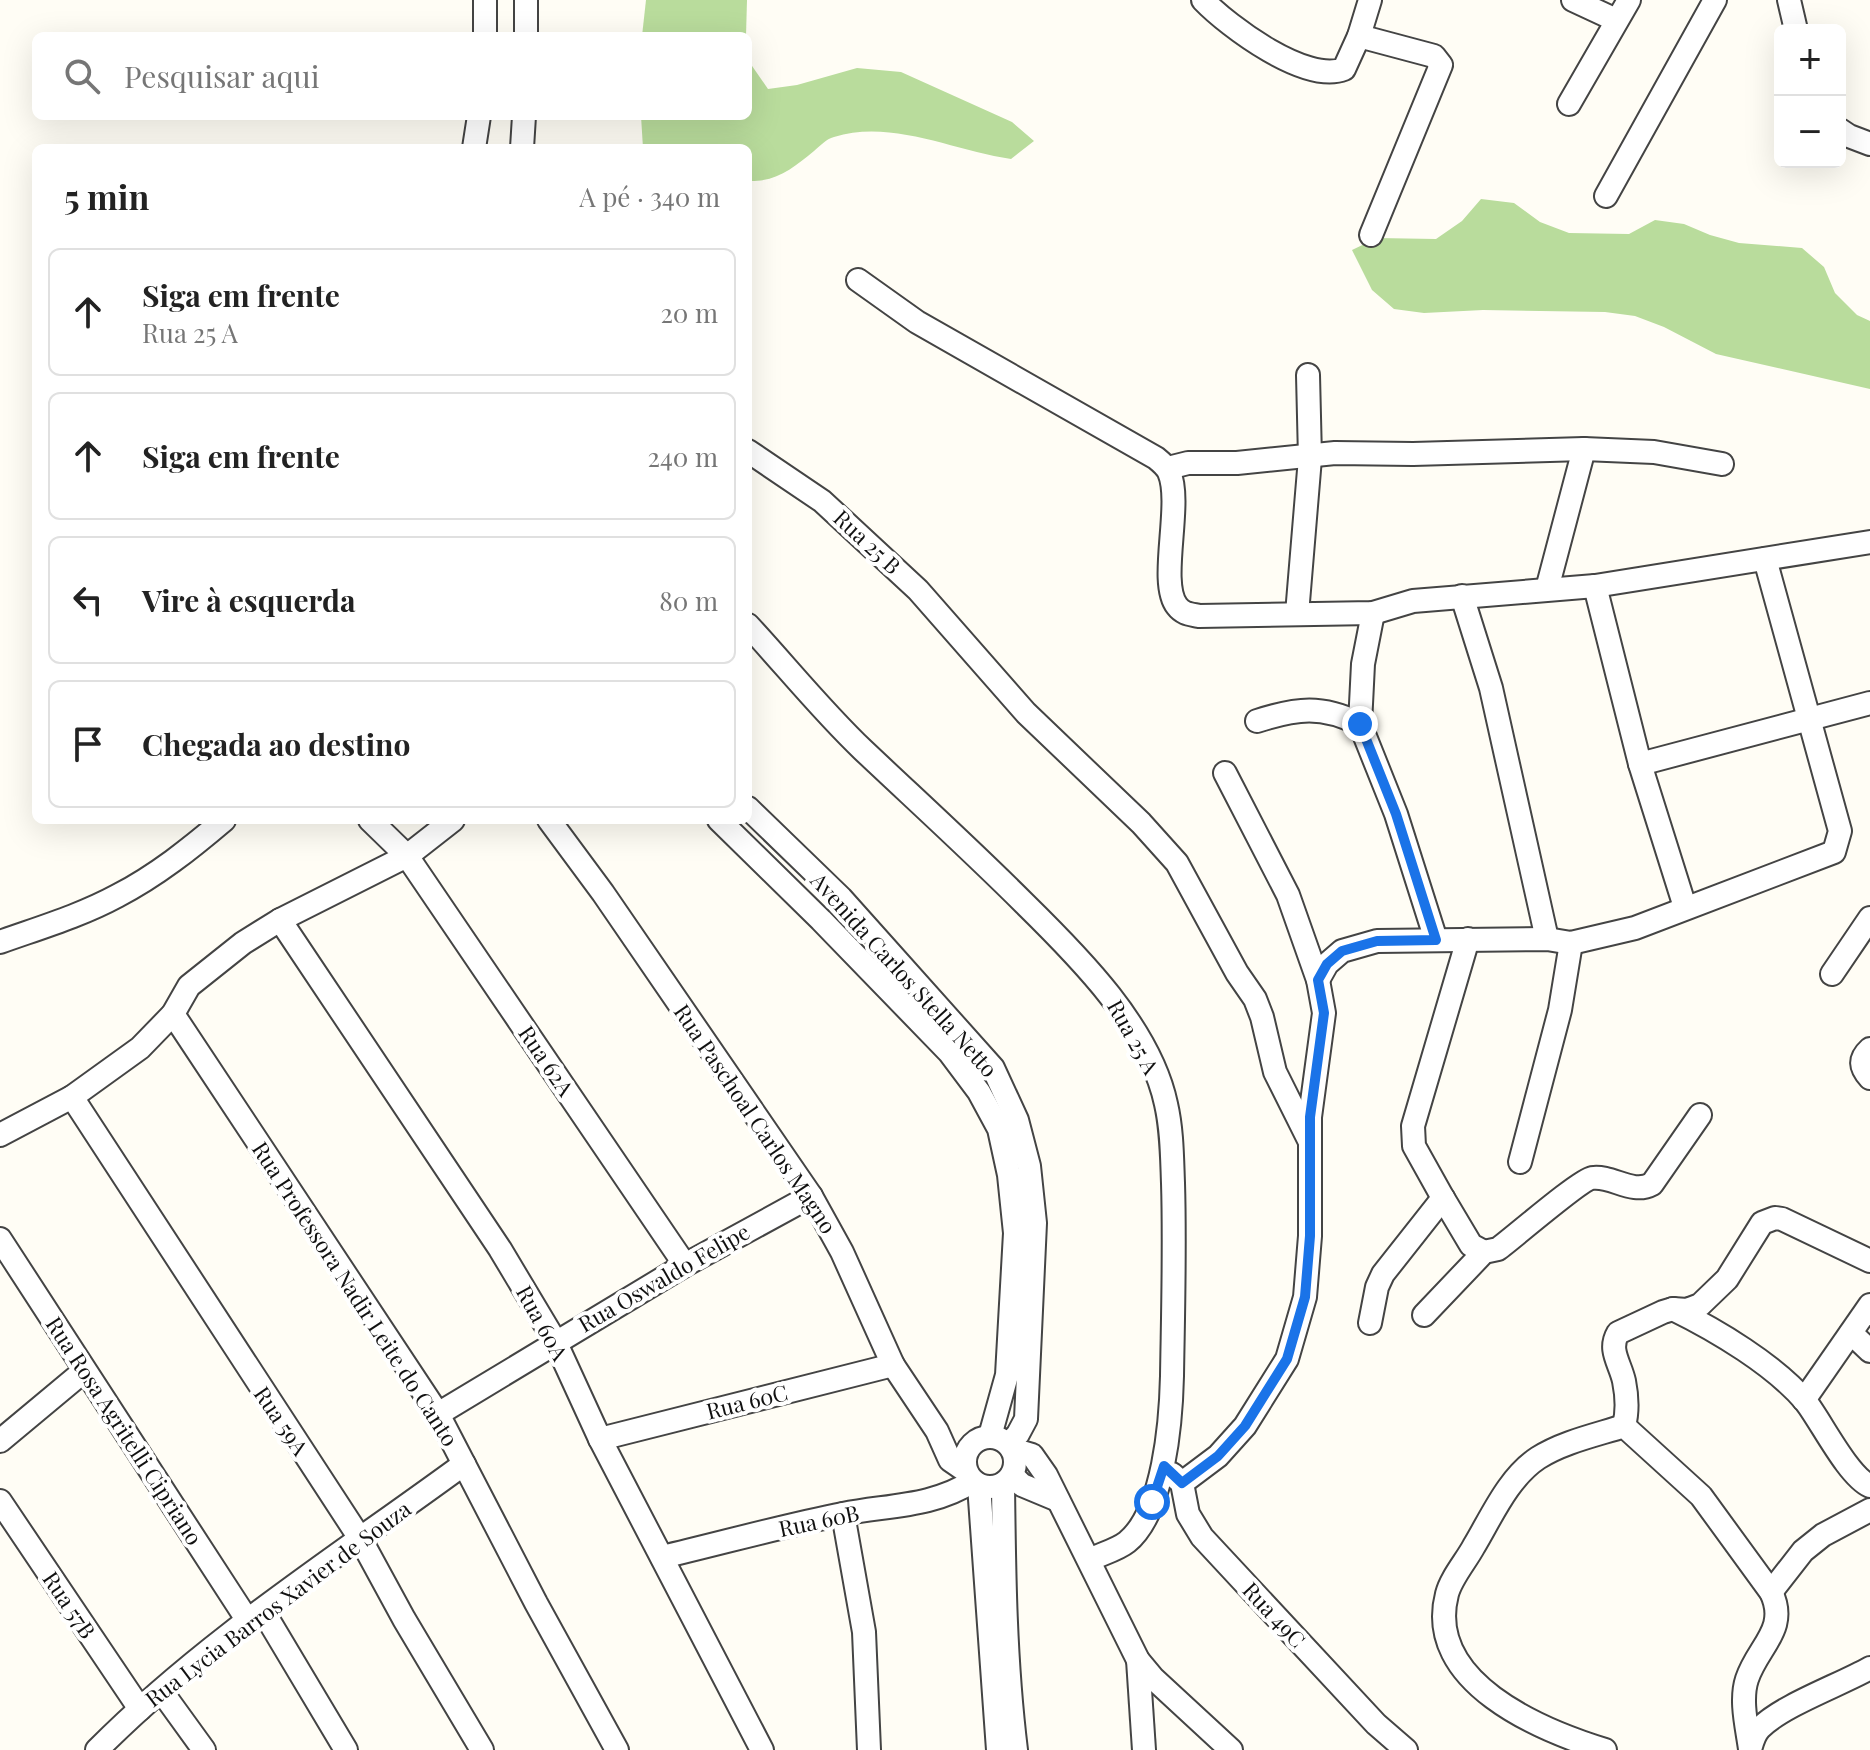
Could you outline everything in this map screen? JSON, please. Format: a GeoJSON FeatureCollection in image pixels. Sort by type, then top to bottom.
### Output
{"type":"FeatureCollection","features":[{"type":"Feature","properties":{"kind":"street"},"geometry":{"type":"LineString","coordinates":[[485,0],[485,32]]}},
{"type":"Feature","properties":{"kind":"street"},"geometry":{"type":"LineString","coordinates":[[526,0],[526,32]]}},
{"type":"Feature","properties":{"kind":"street"},"geometry":{"type":"LineString","coordinates":[[1214,5],[1255,43],[1326,73],[1344,69],[1359,36],[1370,0]]}},
{"type":"Feature","properties":{"kind":"street"},"geometry":{"type":"LineString","coordinates":[[1573,0],[1616,20]]}},
{"type":"Feature","properties":{"kind":"street"},"geometry":{"type":"LineString","coordinates":[[1569,104],[1629,0]]}},
{"type":"Feature","properties":{"kind":"street"},"geometry":{"type":"LineString","coordinates":[[1606,196],[1715,0]]}},
{"type":"Feature","properties":{"kind":"street"},"geometry":{"type":"LineString","coordinates":[[1789,0],[1795,24]]}},
{"type":"Feature","properties":{"kind":"street"},"geometry":{"type":"LineString","coordinates":[[1359,36],[1434,56],[1441,65],[1371,235]]}},
{"type":"Feature","properties":{"kind":"street"},"geometry":{"type":"LineString","coordinates":[[475,144],[478,120]]}},
{"type":"Feature","properties":{"kind":"street"},"geometry":{"type":"LineString","coordinates":[[522,144],[524,120]]}},
{"type":"Feature","properties":{"kind":"street"},"geometry":{"type":"LineString","coordinates":[[1846,134],[1870,144]]}},
{"type":"Feature","properties":{"kind":"street"},"geometry":{"type":"LineString","coordinates":[[858,280],[917,322],[1156,458],[1168,468],[1173,496],[1171,588],[1175,604],[1184,614],[1373,613],[1413,601],[1595,586],[1870,542]]}},
{"type":"Feature","properties":{"kind":"street"},"geometry":{"type":"LineString","coordinates":[[1297,614],[1310,458],[1308,375]]}},
{"type":"Feature","properties":{"kind":"street"},"geometry":{"type":"LineString","coordinates":[[1168,468],[1188,463],[1237,463],[1310,458],[1335,453],[1584,449],[1654,452],[1722,464]]}},
{"type":"Feature","properties":{"kind":"street"},"geometry":{"type":"LineString","coordinates":[[1547,589],[1584,449]]}},
{"type":"Feature","properties":{"kind":"street","name":"Rua 25 B"},"geometry":{"type":"LineString","coordinates":[[752,454],[822,501],[918,590],[1026,713],[1141,823],[1177,863],[1237,973],[1255,999],[1275,1072],[1309,1140]]}},
{"type":"Feature","properties":{"kind":"street"},"geometry":{"type":"LineString","coordinates":[[1318,980],[1327,964],[1342,951],[1377,941],[1547,939],[1571,943],[1635,928],[1834,852],[1840,831],[1765,559]]}},
{"type":"Feature","properties":{"kind":"street"},"geometry":{"type":"LineString","coordinates":[[1595,586],[1640,764],[1685,907]]}},
{"type":"Feature","properties":{"kind":"street"},"geometry":{"type":"LineString","coordinates":[[1462,596],[1491,688],[1547,939]]}},
{"type":"Feature","properties":{"kind":"street"},"geometry":{"type":"LineString","coordinates":[[1373,613],[1363,664],[1360,724],[1396,814],[1436,940]]}},
{"type":"Feature","properties":{"kind":"street","name":"Rua 25 A"},"geometry":{"type":"LineString","coordinates":[[752,629],[862,749],[969,847],[1073,951],[1113,998],[1143,1049],[1166,1103],[1174,1214],[1172,1394],[1164,1466],[1152,1502],[1138,1530],[1127,1543],[1089,1560]]}},
{"type":"Feature","properties":{"kind":"street"},"geometry":{"type":"LineString","coordinates":[[1640,764],[1870,703]]}},
{"type":"Feature","properties":{"kind":"street"},"geometry":{"type":"LineString","coordinates":[[1257,721],[1305,709],[1337,713],[1360,724]]}},
{"type":"Feature","properties":{"kind":"street"},"geometry":{"type":"LineString","coordinates":[[1164,1466],[1182,1483],[1218,1456],[1245,1426],[1287,1359],[1305,1297],[1310,1236],[1311,1099],[1324,1013],[1318,980],[1288,895],[1225,773]]}},
{"type":"Feature","properties":{"kind":"street","name":"Avenida Carlos Stella Netto"},"geometry":{"type":"LineString","coordinates":[[752,812],[841,898],[993,1068],[1017,1120],[1029,1166],[1035,1223],[1026,1419],[1018,1434],[997,1442]]}},
{"type":"Feature","properties":{"kind":"street"},"geometry":{"type":"LineString","coordinates":[[0,942],[117,896],[189,850],[219,824]]}},
{"type":"Feature","properties":{"kind":"street","name":"Rua 62A"},"geometry":{"type":"LineString","coordinates":[[374,824],[407,856],[685,1265]]}},
{"type":"Feature","properties":{"kind":"street"},"geometry":{"type":"LineString","coordinates":[[0,1135],[72,1097],[140,1048],[173,1014],[189,986],[218,961],[280,920],[407,856],[448,824]]}},
{"type":"Feature","properties":{"kind":"street","name":"Rua Paschoal Carlos Magno"},"geometry":{"type":"LineString","coordinates":[[552,824],[603,893],[811,1196],[842,1252],[893,1365],[937,1431],[950,1460],[973,1479]]}},
{"type":"Feature","properties":{"kind":"street"},"geometry":{"type":"LineString","coordinates":[[723,824],[949,1052],[979,1092],[999,1129],[1009,1175],[1015,1233],[1007,1375],[997,1442]]}},
{"type":"Feature","properties":{"kind":"street"},"geometry":{"type":"LineString","coordinates":[[1832,974],[1870,918]]}},
{"type":"Feature","properties":{"kind":"street","name":"Rua 60A"},"geometry":{"type":"LineString","coordinates":[[280,920],[500,1249],[555,1341],[600,1439],[762,1750]]}},
{"type":"Feature","properties":{"kind":"street"},"geometry":{"type":"LineString","coordinates":[[1468,939],[1413,1126],[1414,1146],[1471,1245],[1484,1252]]}},
{"type":"Feature","properties":{"kind":"street"},"geometry":{"type":"LineString","coordinates":[[1520,1162],[1560,1010],[1571,943]]}},
{"type":"Feature","properties":{"kind":"street","name":"Rua Professora Nadir Leite do Canto"},"geometry":{"type":"LineString","coordinates":[[173,1014],[438,1414],[617,1750]]}},
{"type":"Feature","properties":{"kind":"street"},"geometry":{"type":"LineString","coordinates":[[1870,1049],[1861,1062],[1870,1078]]}},
{"type":"Feature","properties":{"kind":"street","name":"Rua 59A"},"geometry":{"type":"LineString","coordinates":[[72,1097],[361,1540],[482,1750]]}},
{"type":"Feature","properties":{"kind":"street"},"geometry":{"type":"LineString","coordinates":[[1424,1315],[1484,1252],[1498,1249],[1580,1182],[1598,1178],[1645,1188],[1652,1184],[1700,1115]]}},
{"type":"Feature","properties":{"kind":"street","name":"Rua Oswaldo Felipe"},"geometry":{"type":"LineString","coordinates":[[438,1414],[685,1265],[811,1196]]}},
{"type":"Feature","properties":{"kind":"street"},"geometry":{"type":"LineString","coordinates":[[1370,1323],[1377,1287],[1383,1274],[1443,1198]]}},
{"type":"Feature","properties":{"kind":"street"},"geometry":{"type":"LineString","coordinates":[[1624,1426],[1626,1395],[1613,1349],[1618,1333],[1673,1309],[1687,1310],[1700,1305],[1727,1279],[1762,1223],[1782,1219],[1870,1261]]}},
{"type":"Feature","properties":{"kind":"street","name":"Rua Rosa Agritelli Cipriano"},"geometry":{"type":"LineString","coordinates":[[0,1239],[84,1371],[346,1750]]}},
{"type":"Feature","properties":{"kind":"street"},"geometry":{"type":"LineString","coordinates":[[1804,1400],[1870,1305]]}},
{"type":"Feature","properties":{"kind":"street"},"geometry":{"type":"LineString","coordinates":[[1673,1309],[1722,1333],[1804,1400],[1854,1473],[1870,1486]]}},
{"type":"Feature","properties":{"kind":"street"},"geometry":{"type":"LineString","coordinates":[[1851,1333],[1870,1351]]}},
{"type":"Feature","properties":{"kind":"street","name":"Rua 60C"},"geometry":{"type":"LineString","coordinates":[[600,1439],[893,1365]]}},
{"type":"Feature","properties":{"kind":"street"},"geometry":{"type":"LineString","coordinates":[[0,1441],[84,1371]]}},
{"type":"Feature","properties":{"kind":"street"},"geometry":{"type":"LineString","coordinates":[[1624,1426],[1701,1496],[1771,1592],[1778,1616],[1774,1631],[1746,1681],[1745,1717],[1750,1749]]}},
{"type":"Feature","properties":{"kind":"street"},"geometry":{"type":"LineString","coordinates":[[1605,1750],[1574,1740],[1519,1715],[1463,1672],[1450,1650],[1445,1620],[1447,1593],[1506,1491],[1537,1459],[1564,1445],[1624,1426]]}},
{"type":"Feature","properties":{"kind":"street"},"geometry":{"type":"LineString","coordinates":[[937,1431],[997,1442],[1032,1455],[1046,1475],[1138,1660],[1153,1678],[1231,1750]]}},
{"type":"Feature","properties":{"kind":"street"},"geometry":{"type":"LineString","coordinates":[[998,1750],[973,1479],[965,1456],[972,1443],[997,1442],[1016,1462],[1007,1479],[1005,1635],[1016,1750]]}},
{"type":"Feature","properties":{"kind":"street","name":"Rua Lycia Barros Xavier de Souza"},"geometry":{"type":"LineString","coordinates":[[97,1750],[140,1709],[256,1616],[464,1464]]}},
{"type":"Feature","properties":{"kind":"street"},"geometry":{"type":"LineString","coordinates":[[973,1479],[987,1487],[1007,1479],[1058,1500]]}},
{"type":"Feature","properties":{"kind":"street","name":"Rua 60B"},"geometry":{"type":"LineString","coordinates":[[662,1557],[843,1514],[928,1502],[955,1492],[973,1479]]}},
{"type":"Feature","properties":{"kind":"street","name":"Rua 49C"},"geometry":{"type":"LineString","coordinates":[[1182,1483],[1188,1514],[1202,1537],[1376,1724],[1406,1750]]}},
{"type":"Feature","properties":{"kind":"street","name":"Rua 57B"},"geometry":{"type":"LineString","coordinates":[[0,1501],[140,1709]]}},
{"type":"Feature","properties":{"kind":"street"},"geometry":{"type":"LineString","coordinates":[[1771,1592],[1803,1551],[1823,1535],[1870,1510]]}},
{"type":"Feature","properties":{"kind":"street"},"geometry":{"type":"LineString","coordinates":[[843,1514],[864,1632],[869,1750]]}},
{"type":"Feature","properties":{"kind":"street"},"geometry":{"type":"LineString","coordinates":[[1138,1660],[1144,1750]]}},
{"type":"Feature","properties":{"kind":"street"},"geometry":{"type":"LineString","coordinates":[[1750,1749],[1753,1737],[1761,1726],[1804,1700],[1870,1668]]}},
{"type":"Feature","properties":{"kind":"street"},"geometry":{"type":"LineString","coordinates":[[1840,1685],[1870,1686]]}},
{"type":"Feature","properties":{"kind":"street"},"geometry":{"type":"LineString","coordinates":[[162,1692],[204,1750]]}},
{"type":"Feature","properties":{"kind":"green space"},"geometry":{"type":"Polygon","coordinates":[[[646,0],[747,0],[746,32],[642,32],[646,0]]]}},
{"type":"Feature","properties":{"kind":"green space"},"geometry":{"type":"Polygon","coordinates":[[[752,66],[768,89],[797,85],[857,68],[901,72],[1012,122],[1034,141],[1011,159],[923,138],[856,132],[828,139],[784,173],[758,181],[752,181],[752,144],[643,144],[641,120],[752,120],[752,66]]]}},
{"type":"Feature","properties":{"kind":"green space"},"geometry":{"type":"Polygon","coordinates":[[[1481,199],[1514,203],[1540,222],[1569,233],[1629,234],[1655,220],[1684,224],[1739,243],[1802,248],[1824,267],[1835,293],[1857,315],[1870,321],[1870,389],[1716,354],[1635,316],[1605,312],[1483,310],[1424,313],[1394,309],[1372,290],[1352,250],[1377,238],[1436,239],[1462,221],[1481,199]]]}},
{"type":"Feature","properties":{"kind":"route"},"geometry":{"type":"LineString","coordinates":[[1152,1502],[1164,1466],[1182,1483],[1218,1456],[1245,1426],[1287,1359],[1305,1297],[1310,1236],[1310,1117],[1324,1013],[1318,980],[1327,964],[1342,951],[1377,941],[1436,940],[1396,814],[1360,724]]}}]}
